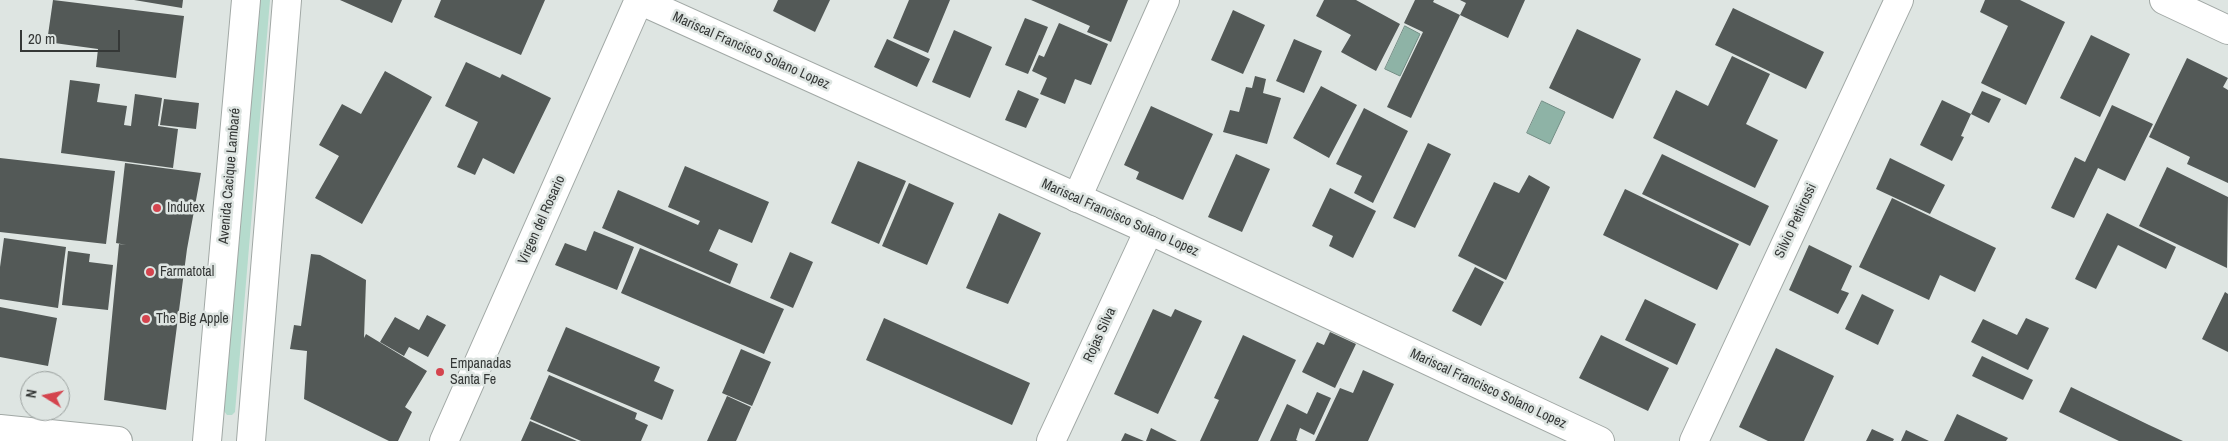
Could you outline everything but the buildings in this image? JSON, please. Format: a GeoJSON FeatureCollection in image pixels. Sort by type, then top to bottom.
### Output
{"type":"FeatureCollection","features":[{"type":"Feature","properties":{"kind":"street","name":"Avenida Cacique Lambaré"},"geometry":{"type":"LineString","coordinates":[[207,441],[246,0]]}},
{"type":"Feature","properties":{"kind":"street"},"geometry":{"type":"LineString","coordinates":[[251,441],[286,0]]}},
{"type":"Feature","properties":{"kind":"street","name":"Mariscal Francisco Solano Lopez"},"geometry":{"type":"LineString","coordinates":[[639,0],[1149,230],[1600,441]]}},
{"type":"Feature","properties":{"kind":"street","name":"Virgen del Rosario"},"geometry":{"type":"LineString","coordinates":[[444,441],[639,0]]}},
{"type":"Feature","properties":{"kind":"street"},"geometry":{"type":"LineString","coordinates":[[1077,198],[1165,0]]}},
{"type":"Feature","properties":{"kind":"street","name":"Silvio Pettirossi"},"geometry":{"type":"LineString","coordinates":[[1694,441],[1899,0]]}},
{"type":"Feature","properties":{"kind":"street"},"geometry":{"type":"LineString","coordinates":[[2164,0],[2228,30]]}},
{"type":"Feature","properties":{"kind":"street","name":"Rojas Silva"},"geometry":{"type":"LineString","coordinates":[[1051,441],[1149,230]]}},
{"type":"Feature","properties":{"kind":"street"},"geometry":{"type":"LineString","coordinates":[[0,429],[118,441]]}},
{"type":"Feature","properties":{"kind":"shaded area"},"geometry":{"type":"Polygon","coordinates":[[[260,0],[270,0],[235,412],[232,415],[227,415],[224,411],[260,0]]]}},
{"type":"Feature","properties":{"kind":"shaded area"},"geometry":{"type":"Polygon","coordinates":[[[1405,26],[1420,34],[1400,76],[1385,69],[1405,26]]]}},
{"type":"Feature","properties":{"kind":"shaded area"},"geometry":{"type":"Polygon","coordinates":[[[1542,101],[1565,112],[1550,144],[1527,133],[1542,101]]]}},
{"type":"Feature","properties":{"kind":"place","name":"Indutex"},"geometry":{"type":"Point","coordinates":[157,208]}},
{"type":"Feature","properties":{"kind":"place","name":"Farmatotal"},"geometry":{"type":"Point","coordinates":[150,272]}},
{"type":"Feature","properties":{"kind":"place","name":"The Big Apple"},"geometry":{"type":"Point","coordinates":[146,319]}},
{"type":"Feature","properties":{"kind":"place","name":"Empanadas Santa Fe"},"geometry":{"type":"Point","coordinates":[440,372]}}]}
